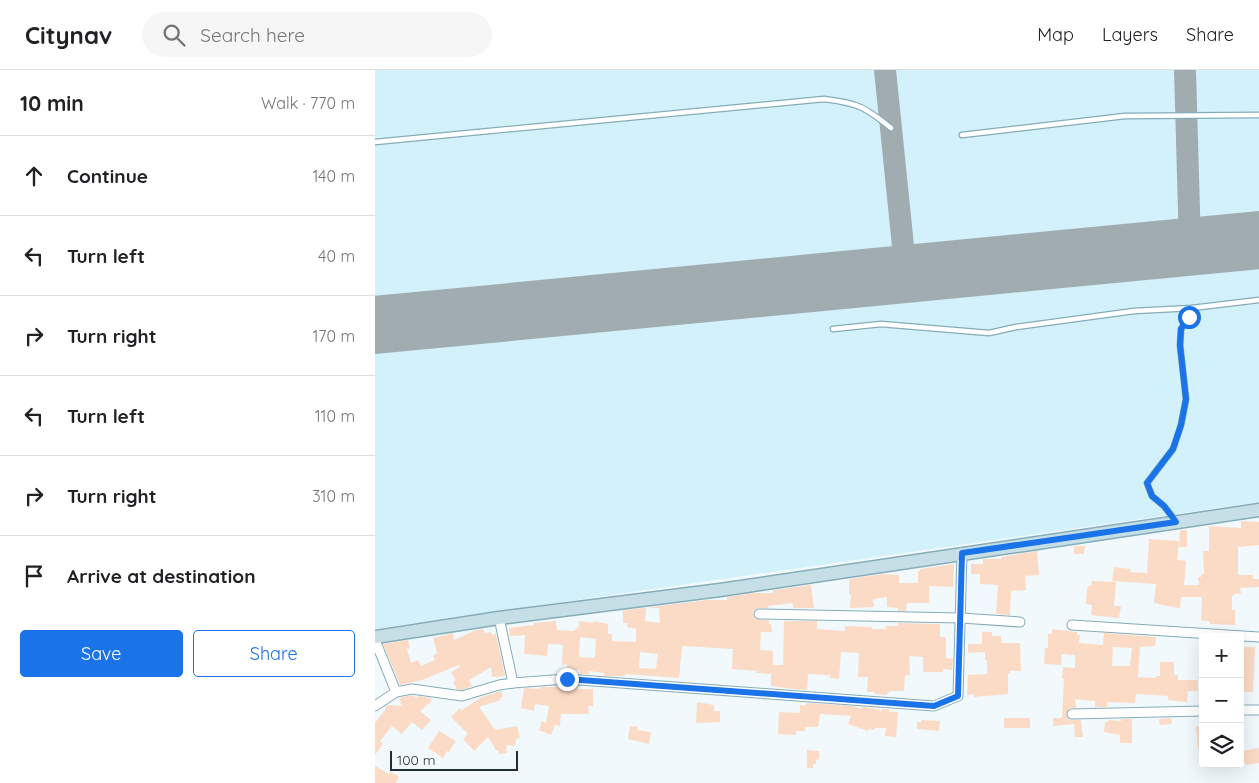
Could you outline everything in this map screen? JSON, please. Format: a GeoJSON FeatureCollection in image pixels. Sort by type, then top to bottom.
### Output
{"type":"FeatureCollection","features":[{"type":"Feature","properties":{"kind":"street"},"geometry":{"type":"LineString","coordinates":[[396,692],[375,638],[499,618],[720,590],[1259,510]]}},
{"type":"Feature","properties":{"kind":"street"},"geometry":{"type":"LineString","coordinates":[[375,706],[396,692],[412,689],[462,696],[499,685],[567,679],[934,706],[958,696],[962,553]]}},
{"type":"Feature","properties":{"kind":"street"},"geometry":{"type":"LineString","coordinates":[[759,614],[961,618],[1020,622]]}},
{"type":"Feature","properties":{"kind":"street"},"geometry":{"type":"LineString","coordinates":[[499,618],[513,683]]}},
{"type":"Feature","properties":{"kind":"street"},"geometry":{"type":"LineString","coordinates":[[1072,624],[1259,637]]}},
{"type":"Feature","properties":{"kind":"street"},"geometry":{"type":"LineString","coordinates":[[1244,710],[1259,710]]}},
{"type":"Feature","properties":{"kind":"street"},"geometry":{"type":"LineString","coordinates":[[1072,714],[1199,711]]}},
{"type":"Feature","properties":{"kind":"lane"},"geometry":{"type":"LineString","coordinates":[[375,142],[825,99],[850,102],[860,106],[891,128]]}},
{"type":"Feature","properties":{"kind":"lane"},"geometry":{"type":"LineString","coordinates":[[961,135],[1125,116],[1259,115]]}},
{"type":"Feature","properties":{"kind":"lane"},"geometry":{"type":"LineString","coordinates":[[833,329],[881,324],[989,333],[1124,312],[1192,308],[1259,300]]}},
{"type":"Feature","properties":{"kind":"lane"},"geometry":{"type":"LineString","coordinates":[[1176,522],[1164,506],[1152,496],[1147,483],[1173,449],[1181,425],[1186,399],[1180,345],[1181,329],[1194,310],[1192,308]]}},
{"type":"Feature","properties":{"kind":"shaded area"},"geometry":{"type":"Polygon","coordinates":[[[375,70],[1259,70],[1259,502],[375,629],[375,70]]]}},
{"type":"Feature","properties":{"kind":"building"},"geometry":{"type":"Polygon","coordinates":[[[1241,521],[1259,522],[1259,545],[1238,547],[1238,575],[1253,575],[1253,579],[1259,579],[1259,587],[1240,588],[1241,594],[1234,594],[1232,596],[1232,610],[1235,610],[1235,625],[1210,624],[1210,621],[1201,621],[1202,597],[1181,597],[1180,608],[1167,606],[1154,603],[1156,584],[1112,581],[1114,567],[1131,569],[1130,572],[1147,573],[1149,539],[1179,541],[1177,560],[1186,561],[1184,585],[1199,585],[1198,577],[1204,574],[1203,551],[1209,551],[1209,526],[1241,528],[1241,521]]]}},
{"type":"Feature","properties":{"kind":"building"},"geometry":{"type":"Polygon","coordinates":[[[1180,530],[1187,530],[1187,547],[1179,547],[1180,530]]]}},
{"type":"Feature","properties":{"kind":"building"},"geometry":{"type":"Polygon","coordinates":[[[1074,546],[1085,546],[1084,554],[1074,554],[1074,546]]]}},
{"type":"Feature","properties":{"kind":"building"},"geometry":{"type":"Polygon","coordinates":[[[1037,551],[1039,575],[1025,576],[1026,590],[1011,591],[1010,615],[996,614],[998,585],[980,584],[980,574],[971,574],[971,564],[983,564],[983,559],[1001,559],[1001,557],[1037,551]]]}},
{"type":"Feature","properties":{"kind":"building"},"geometry":{"type":"Polygon","coordinates":[[[954,564],[953,587],[929,586],[929,603],[907,603],[906,611],[898,611],[898,608],[887,607],[887,597],[873,599],[874,607],[850,608],[849,579],[883,574],[899,575],[899,583],[918,583],[918,571],[920,569],[954,564]]]}},
{"type":"Feature","properties":{"kind":"building"},"geometry":{"type":"Polygon","coordinates":[[[1092,581],[1116,582],[1114,606],[1121,606],[1119,618],[1091,615],[1092,605],[1086,604],[1088,586],[1091,586],[1092,581]]]}},
{"type":"Feature","properties":{"kind":"building"},"geometry":{"type":"Polygon","coordinates":[[[811,585],[814,608],[793,608],[793,603],[768,606],[768,608],[759,608],[753,611],[755,619],[769,620],[769,624],[771,624],[772,632],[761,632],[760,650],[773,651],[773,665],[783,665],[784,621],[817,621],[817,629],[845,631],[845,626],[886,629],[886,626],[898,626],[898,623],[940,624],[940,637],[946,637],[946,658],[953,659],[952,670],[943,669],[943,672],[923,672],[923,657],[909,656],[910,675],[905,675],[904,691],[891,691],[887,695],[875,694],[875,692],[867,692],[868,677],[858,677],[859,653],[841,652],[839,679],[830,678],[830,675],[808,674],[807,690],[794,689],[771,686],[771,674],[732,669],[733,649],[682,646],[679,678],[625,674],[625,676],[604,676],[604,673],[589,671],[589,674],[580,674],[580,670],[567,670],[567,664],[562,665],[563,645],[548,644],[547,656],[525,654],[525,635],[510,636],[509,628],[534,625],[533,623],[556,621],[557,630],[574,631],[579,626],[579,621],[593,623],[593,621],[608,624],[608,634],[612,634],[612,641],[636,642],[636,629],[627,627],[628,623],[623,623],[623,610],[646,608],[645,621],[660,623],[659,608],[651,607],[707,600],[727,600],[727,597],[754,593],[773,593],[773,590],[811,585]],[[580,637],[579,657],[595,658],[596,639],[580,637]],[[640,652],[639,668],[656,669],[658,654],[640,652]]]}},
{"type":"Feature","properties":{"kind":"building"},"geometry":{"type":"Polygon","coordinates":[[[483,629],[485,633],[491,632],[492,635],[496,634],[505,676],[492,677],[491,667],[469,680],[472,686],[462,690],[457,689],[453,682],[456,680],[451,673],[459,665],[422,680],[400,685],[383,644],[408,640],[410,648],[407,649],[411,663],[418,660],[421,666],[435,660],[433,656],[437,653],[433,638],[453,633],[454,640],[476,630],[483,629]]]}},
{"type":"Feature","properties":{"kind":"building"},"geometry":{"type":"Polygon","coordinates":[[[1052,629],[1077,632],[1077,635],[1080,635],[1079,643],[1103,645],[1104,633],[1156,637],[1155,646],[1140,647],[1138,677],[1156,678],[1156,676],[1160,676],[1160,662],[1174,662],[1174,675],[1178,675],[1178,680],[1197,680],[1198,691],[1188,691],[1187,702],[1168,700],[1168,696],[1136,694],[1135,703],[1107,702],[1107,707],[1095,707],[1095,701],[1075,699],[1076,708],[1069,708],[1066,714],[1069,720],[1081,720],[1083,737],[1075,737],[1074,724],[1053,726],[1053,718],[1062,718],[1063,667],[1075,668],[1075,655],[1062,654],[1061,665],[1044,664],[1045,648],[1048,648],[1048,634],[1052,634],[1052,629]],[[1113,647],[1112,666],[1130,666],[1132,648],[1113,647]]]}},
{"type":"Feature","properties":{"kind":"building"},"geometry":{"type":"Polygon","coordinates":[[[982,632],[992,632],[992,636],[1001,636],[1001,643],[1020,643],[1021,671],[1010,671],[1010,674],[1008,674],[1008,694],[974,697],[974,694],[967,695],[968,675],[987,674],[985,652],[968,653],[968,644],[982,644],[982,632]]]}},
{"type":"Feature","properties":{"kind":"building"},"geometry":{"type":"Polygon","coordinates":[[[1244,647],[1255,647],[1253,692],[1244,692],[1244,647]]]}},
{"type":"Feature","properties":{"kind":"building"},"geometry":{"type":"Polygon","coordinates":[[[563,685],[578,686],[578,689],[593,689],[593,706],[588,706],[589,714],[561,714],[560,726],[555,725],[551,735],[539,730],[542,721],[546,723],[549,706],[535,704],[534,711],[521,708],[524,688],[540,689],[540,687],[563,687],[563,685]]]}},
{"type":"Feature","properties":{"kind":"building"},"geometry":{"type":"Polygon","coordinates":[[[501,691],[503,697],[500,698],[501,700],[479,707],[495,730],[517,726],[520,738],[516,739],[515,746],[506,745],[507,753],[499,754],[488,737],[474,751],[463,739],[468,734],[451,717],[460,708],[462,710],[482,697],[501,691]]]}},
{"type":"Feature","properties":{"kind":"building"},"geometry":{"type":"Polygon","coordinates":[[[412,695],[417,698],[419,696],[430,698],[432,701],[420,711],[431,720],[422,730],[412,722],[402,734],[392,726],[380,741],[383,744],[375,755],[375,723],[386,706],[402,706],[399,698],[412,695]]]}},
{"type":"Feature","properties":{"kind":"building"},"geometry":{"type":"Polygon","coordinates":[[[697,702],[714,705],[714,711],[720,711],[720,722],[696,723],[697,702]]]}},
{"type":"Feature","properties":{"kind":"building"},"geometry":{"type":"Polygon","coordinates":[[[807,703],[854,706],[861,709],[862,707],[873,708],[881,711],[882,709],[889,709],[889,712],[898,712],[896,737],[885,736],[886,728],[869,729],[868,731],[848,724],[851,716],[820,714],[818,727],[805,727],[805,731],[796,731],[796,735],[778,734],[779,712],[800,713],[800,705],[806,705],[807,703]]]}},
{"type":"Feature","properties":{"kind":"building"},"geometry":{"type":"Polygon","coordinates":[[[1004,718],[1030,718],[1030,728],[1004,728],[1004,718]]]}},
{"type":"Feature","properties":{"kind":"building"},"geometry":{"type":"Polygon","coordinates":[[[1171,718],[1172,724],[1160,725],[1159,719],[1171,718]]]}},
{"type":"Feature","properties":{"kind":"building"},"geometry":{"type":"Polygon","coordinates":[[[1121,719],[1132,719],[1132,743],[1120,743],[1120,735],[1104,732],[1105,722],[1108,722],[1108,720],[1121,721],[1121,719]]]}},
{"type":"Feature","properties":{"kind":"building"},"geometry":{"type":"Polygon","coordinates":[[[921,720],[940,721],[939,731],[917,729],[917,722],[921,722],[921,720]]]}},
{"type":"Feature","properties":{"kind":"building"},"geometry":{"type":"Polygon","coordinates":[[[630,726],[638,727],[637,730],[651,732],[649,744],[628,739],[630,726]]]}},
{"type":"Feature","properties":{"kind":"building"},"geometry":{"type":"Polygon","coordinates":[[[1196,727],[1199,727],[1199,749],[1198,749],[1196,727]]]}},
{"type":"Feature","properties":{"kind":"building"},"geometry":{"type":"Polygon","coordinates":[[[439,731],[456,741],[443,758],[428,748],[439,731]]]}},
{"type":"Feature","properties":{"kind":"building"},"geometry":{"type":"Polygon","coordinates":[[[1259,748],[1259,763],[1245,765],[1244,750],[1259,748]]]}},
{"type":"Feature","properties":{"kind":"building"},"geometry":{"type":"Polygon","coordinates":[[[807,750],[819,751],[819,760],[816,759],[816,764],[813,764],[813,768],[807,768],[807,750]]]}},
{"type":"Feature","properties":{"kind":"building"},"geometry":{"type":"Polygon","coordinates":[[[375,766],[389,774],[390,772],[399,776],[396,783],[375,783],[375,766]]]}},
{"type":"Feature","properties":{"kind":"taxiway"},"geometry":{"type":"LineString","coordinates":[[885,70],[906,275]]}},
{"type":"Feature","properties":{"kind":"taxiway"},"geometry":{"type":"LineString","coordinates":[[1185,70],[1190,246]]}},
{"type":"Feature","properties":{"kind":"runway"},"geometry":{"type":"LineString","coordinates":[[375,325],[1259,240]]}},
{"type":"Feature","properties":{"kind":"route"},"geometry":{"type":"LineString","coordinates":[[567,679],[934,706],[958,696],[962,553],[1176,522],[1164,506],[1152,496],[1147,483],[1173,449],[1181,425],[1186,399],[1180,345],[1181,329],[1189,317]]}}]}
